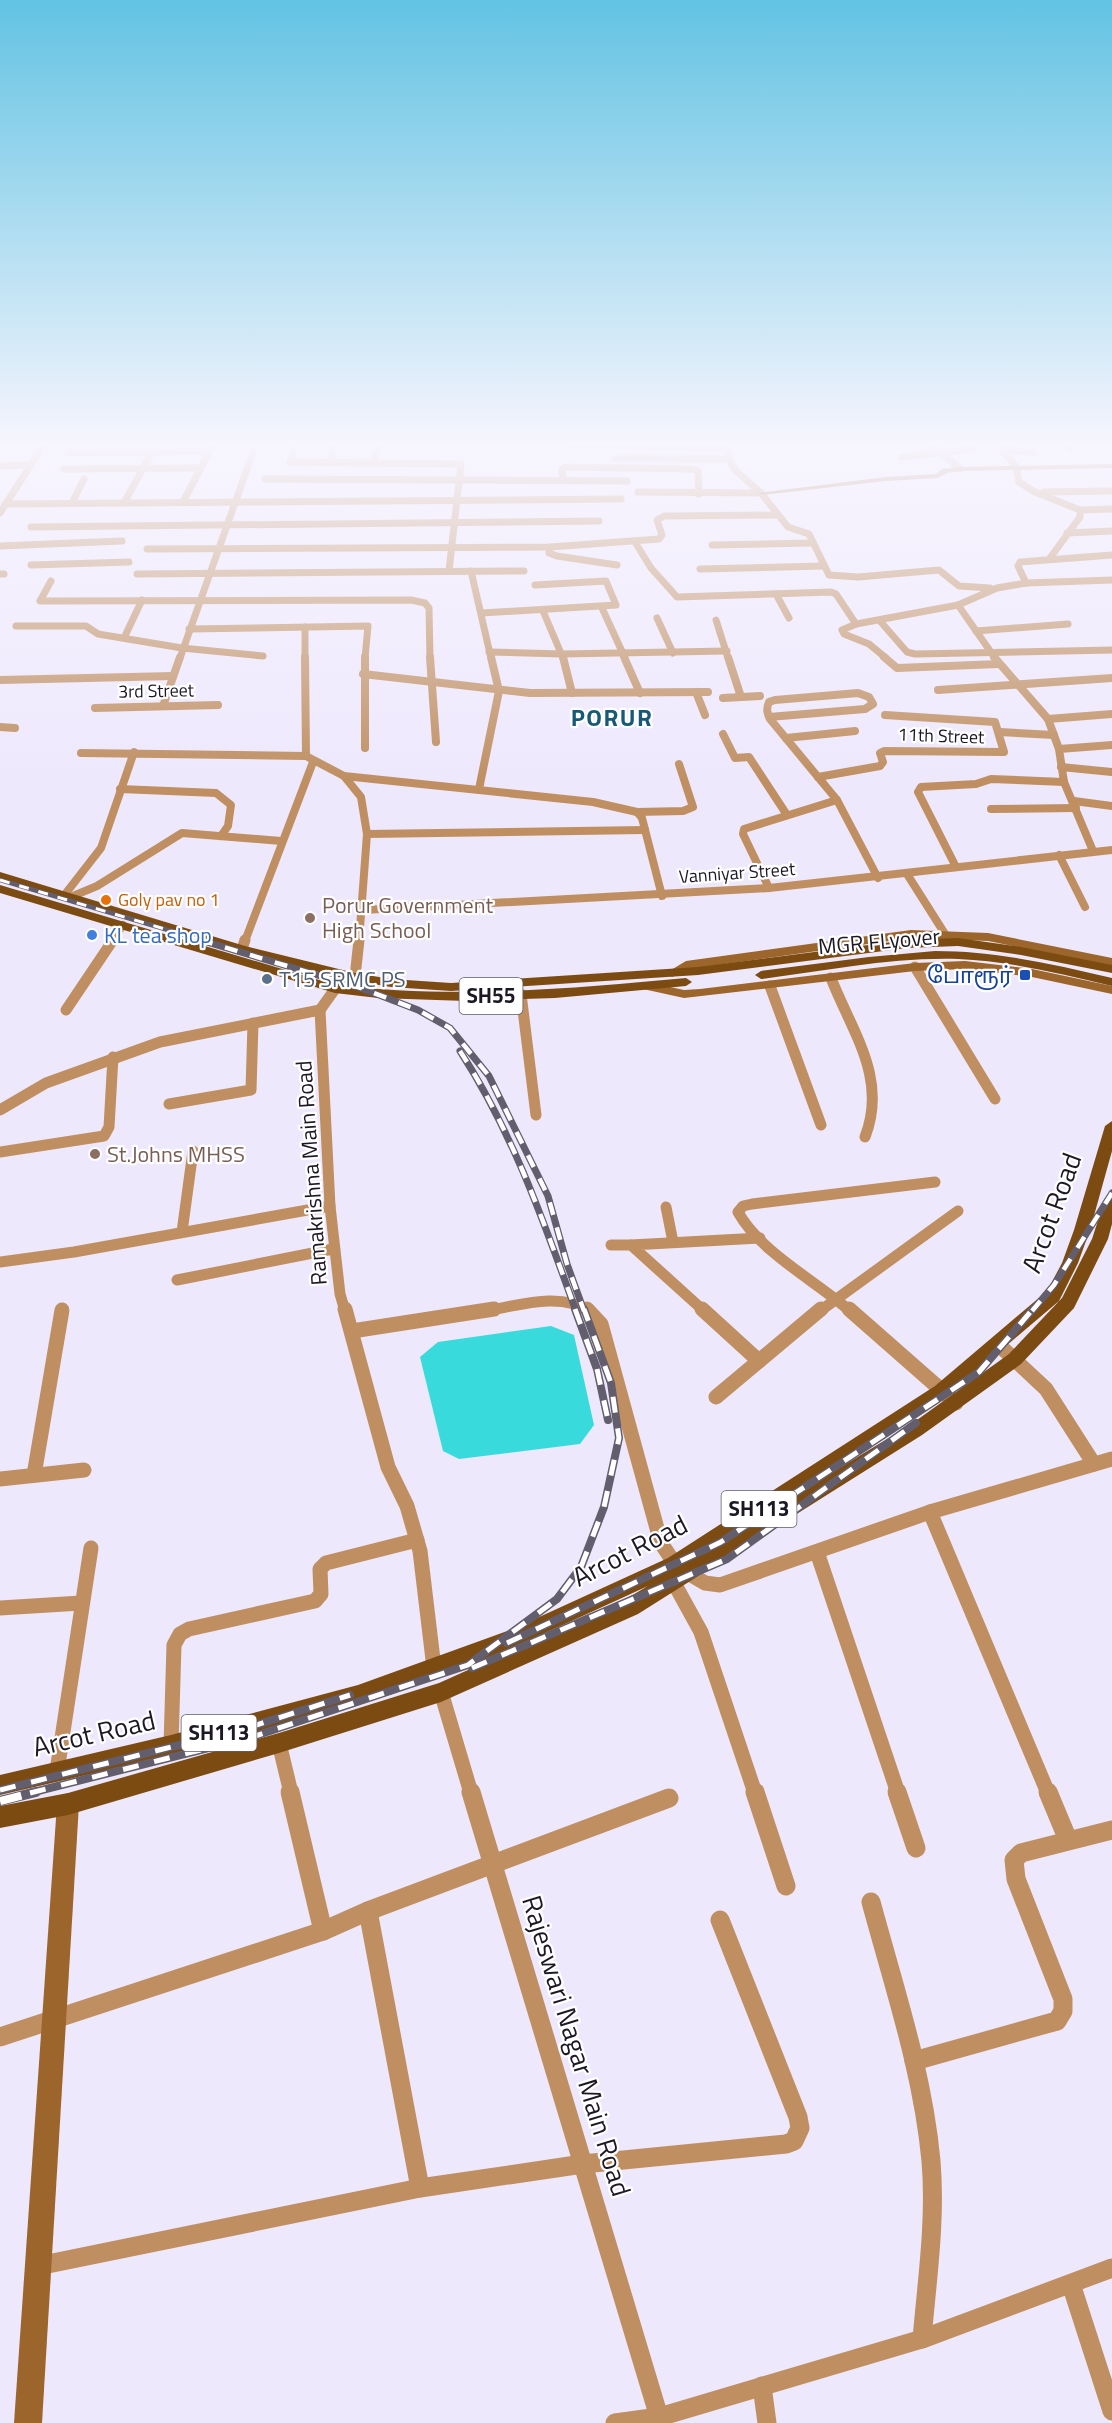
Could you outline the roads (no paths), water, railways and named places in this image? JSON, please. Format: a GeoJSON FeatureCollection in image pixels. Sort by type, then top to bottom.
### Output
{"type":"FeatureCollection","features":[{"type":"Feature","properties":{"kind":"main road","name":"SH55"},"geometry":{"type":"LineString","coordinates":[[0,875],[242,949],[355,977],[391,983],[451,987],[672,973]]}},
{"type":"Feature","properties":{"kind":"main road","name":"SH55"},"geometry":{"type":"LineString","coordinates":[[0,889],[335,989],[387,997],[453,998],[647,986]]}},
{"type":"Feature","properties":{"kind":"main road"},"geometry":{"type":"LineString","coordinates":[[165,938],[175,928]]}},
{"type":"Feature","properties":{"kind":"main road","name":"MGR FLyover"},"geometry":{"type":"LineString","coordinates":[[672,973],[907,944],[958,942],[1022,951],[1112,969]]}},
{"type":"Feature","properties":{"kind":"main road","name":"MGR FLyover"},"geometry":{"type":"LineString","coordinates":[[647,986],[882,959],[937,955],[1015,961],[1112,982]]}},
{"type":"Feature","properties":{"kind":"main road","name":"Arcot Road"},"geometry":{"type":"LineString","coordinates":[[0,1817],[68,1804],[279,1743],[441,1692],[632,1607],[941,1390],[999,1345],[1053,1296],[1066,1271],[1082,1230],[1112,1126]]}},
{"type":"Feature","properties":{"kind":"main road","name":"Arcot Road"},"geometry":{"type":"LineString","coordinates":[[745,1527],[956,1403],[1015,1359],[1068,1303],[1100,1239],[1112,1198]]}},
{"type":"Feature","properties":{"kind":"main road","name":"Arcot Road"},"geometry":{"type":"LineString","coordinates":[[0,1785],[171,1745],[358,1695],[517,1637],[679,1574]]}},
{"type":"Feature","properties":{"kind":"street"},"geometry":{"type":"LineString","coordinates":[[79,563],[82,554]]}},
{"type":"Feature","properties":{"kind":"street"},"geometry":{"type":"LineString","coordinates":[[163,706],[216,554]]}},
{"type":"Feature","properties":{"kind":"street"},"geometry":{"type":"LineString","coordinates":[[449,571],[450,554]]}},
{"type":"Feature","properties":{"kind":"street"},"geometry":{"type":"LineString","coordinates":[[552,554],[616,565]]}},
{"type":"Feature","properties":{"kind":"street"},"geometry":{"type":"LineString","coordinates":[[642,554],[651,568],[676,597],[834,593],[856,624]]}},
{"type":"Feature","properties":{"kind":"street"},"geometry":{"type":"LineString","coordinates":[[818,554],[829,575],[837,578],[939,570],[959,586],[997,588],[1026,583],[1112,580]]}},
{"type":"Feature","properties":{"kind":"street"},"geometry":{"type":"LineString","coordinates":[[1050,558],[1053,554]]}},
{"type":"Feature","properties":{"kind":"street"},"geometry":{"type":"LineString","coordinates":[[1026,583],[1018,564],[1050,558],[1112,555]]}},
{"type":"Feature","properties":{"kind":"street"},"geometry":{"type":"LineString","coordinates":[[31,565],[129,562]]}},
{"type":"Feature","properties":{"kind":"street"},"geometry":{"type":"LineString","coordinates":[[700,569],[823,566]]}},
{"type":"Feature","properties":{"kind":"street"},"geometry":{"type":"LineString","coordinates":[[471,571],[499,691],[479,789]]}},
{"type":"Feature","properties":{"kind":"street"},"geometry":{"type":"LineString","coordinates":[[137,574],[524,571]]}},
{"type":"Feature","properties":{"kind":"street"},"geometry":{"type":"LineString","coordinates":[[51,581],[40,601],[419,601],[429,608],[430,683],[436,742]]}},
{"type":"Feature","properties":{"kind":"street"},"geometry":{"type":"LineString","coordinates":[[482,613],[616,606],[608,582],[536,585]]}},
{"type":"Feature","properties":{"kind":"street"},"geometry":{"type":"LineString","coordinates":[[997,588],[958,605],[856,624],[842,632],[869,645],[893,668],[999,664]]}},
{"type":"Feature","properties":{"kind":"street"},"geometry":{"type":"LineString","coordinates":[[776,594],[789,618]]}},
{"type":"Feature","properties":{"kind":"street"},"geometry":{"type":"LineString","coordinates":[[124,638],[142,600]]}},
{"type":"Feature","properties":{"kind":"street"},"geometry":{"type":"LineString","coordinates":[[958,605],[999,664],[1048,719],[1059,749],[1064,782],[1093,851]]}},
{"type":"Feature","properties":{"kind":"street"},"geometry":{"type":"LineString","coordinates":[[602,608],[625,654],[640,693]]}},
{"type":"Feature","properties":{"kind":"street"},"geometry":{"type":"LineString","coordinates":[[543,611],[562,654],[572,693]]}},
{"type":"Feature","properties":{"kind":"street"},"geometry":{"type":"LineString","coordinates":[[657,618],[673,653]]}},
{"type":"Feature","properties":{"kind":"street"},"geometry":{"type":"LineString","coordinates":[[716,620],[728,651],[741,697]]}},
{"type":"Feature","properties":{"kind":"street"},"geometry":{"type":"LineString","coordinates":[[880,621],[910,653],[1112,650]]}},
{"type":"Feature","properties":{"kind":"street"},"geometry":{"type":"LineString","coordinates":[[976,631],[1068,624]]}},
{"type":"Feature","properties":{"kind":"street"},"geometry":{"type":"LineString","coordinates":[[16,626],[86,626],[98,634],[182,648],[263,657]]}},
{"type":"Feature","properties":{"kind":"street"},"geometry":{"type":"LineString","coordinates":[[189,629],[368,626],[363,674],[365,748]]}},
{"type":"Feature","properties":{"kind":"street"},"geometry":{"type":"LineString","coordinates":[[242,949],[310,759],[305,627]]}},
{"type":"Feature","properties":{"kind":"street"},"geometry":{"type":"LineString","coordinates":[[489,652],[625,654],[728,651]]}},
{"type":"Feature","properties":{"kind":"street"},"geometry":{"type":"LineString","coordinates":[[363,674],[499,691],[708,692]]}},
{"type":"Feature","properties":{"kind":"street"},"geometry":{"type":"LineString","coordinates":[[0,680],[173,676]]}},
{"type":"Feature","properties":{"kind":"street"},"geometry":{"type":"LineString","coordinates":[[938,690],[1112,678]]}},
{"type":"Feature","properties":{"kind":"street"},"geometry":{"type":"LineString","coordinates":[[696,692],[705,715]]}},
{"type":"Feature","properties":{"kind":"street"},"geometry":{"type":"LineString","coordinates":[[769,717],[865,709],[873,704],[869,697],[858,693],[775,700],[769,702],[766,708],[769,717],[837,800],[878,878]]}},
{"type":"Feature","properties":{"kind":"street"},"geometry":{"type":"LineString","coordinates":[[723,698],[759,696]]}},
{"type":"Feature","properties":{"kind":"street","name":"3rd Street"},"geometry":{"type":"LineString","coordinates":[[95,708],[218,705]]}},
{"type":"Feature","properties":{"kind":"street"},"geometry":{"type":"LineString","coordinates":[[1048,719],[1112,714]]}},
{"type":"Feature","properties":{"kind":"street"},"geometry":{"type":"LineString","coordinates":[[885,715],[990,721],[997,724],[1000,732]]}},
{"type":"Feature","properties":{"kind":"street"},"geometry":{"type":"LineString","coordinates":[[0,727],[15,728]]}},
{"type":"Feature","properties":{"kind":"street"},"geometry":{"type":"LineString","coordinates":[[786,738],[855,731]]}},
{"type":"Feature","properties":{"kind":"street","name":"11th Street"},"geometry":{"type":"LineString","coordinates":[[818,777],[880,766],[883,762],[880,753],[884,751],[1004,754],[1000,732],[1054,735]]}},
{"type":"Feature","properties":{"kind":"street"},"geometry":{"type":"LineString","coordinates":[[723,734],[735,758],[749,757],[787,815]]}},
{"type":"Feature","properties":{"kind":"street"},"geometry":{"type":"LineString","coordinates":[[1059,749],[1112,745]]}},
{"type":"Feature","properties":{"kind":"street"},"geometry":{"type":"LineString","coordinates":[[70,895],[101,848],[134,752]]}},
{"type":"Feature","properties":{"kind":"street"},"geometry":{"type":"LineString","coordinates":[[81,753],[134,752],[310,759],[344,776],[610,805],[637,812],[683,811],[693,807],[679,764]]}},
{"type":"Feature","properties":{"kind":"street"},"geometry":{"type":"LineString","coordinates":[[1061,767],[1112,772]]}},
{"type":"Feature","properties":{"kind":"street"},"geometry":{"type":"LineString","coordinates":[[344,776],[361,797],[367,834],[363,910],[355,977]]}},
{"type":"Feature","properties":{"kind":"street"},"geometry":{"type":"LineString","coordinates":[[957,867],[918,792],[921,787],[976,784],[991,780],[1064,782]]}},
{"type":"Feature","properties":{"kind":"street"},"geometry":{"type":"LineString","coordinates":[[120,789],[216,793],[231,805],[228,825],[221,836]]}},
{"type":"Feature","properties":{"kind":"street"},"geometry":{"type":"LineString","coordinates":[[769,888],[743,831],[747,826],[837,800]]}},
{"type":"Feature","properties":{"kind":"street"},"geometry":{"type":"LineString","coordinates":[[991,809],[1075,805],[1112,806]]}},
{"type":"Feature","properties":{"kind":"street"},"geometry":{"type":"LineString","coordinates":[[637,812],[642,818],[662,896]]}},
{"type":"Feature","properties":{"kind":"street"},"geometry":{"type":"LineString","coordinates":[[367,834],[645,830]]}},
{"type":"Feature","properties":{"kind":"street"},"geometry":{"type":"LineString","coordinates":[[70,895],[97,886],[182,832],[281,841]]}},
{"type":"Feature","properties":{"kind":"street","name":"Vanniyar Street"},"geometry":{"type":"LineString","coordinates":[[363,910],[662,896],[769,888],[878,878],[1112,850]]}},
{"type":"Feature","properties":{"kind":"street"},"geometry":{"type":"LineString","coordinates":[[1059,855],[1085,907]]}},
{"type":"Feature","properties":{"kind":"street"},"geometry":{"type":"LineString","coordinates":[[907,874],[945,934]]}},
{"type":"Feature","properties":{"kind":"street"},"geometry":{"type":"LineString","coordinates":[[66,1010],[123,925]]}},
{"type":"Feature","properties":{"kind":"street"},"geometry":{"type":"LineString","coordinates":[[672,973],[686,965],[773,955],[873,939],[945,934],[988,937],[1112,962]]}},
{"type":"Feature","properties":{"kind":"street"},"geometry":{"type":"LineString","coordinates":[[1079,983],[1085,956]]}},
{"type":"Feature","properties":{"kind":"street"},"geometry":{"type":"LineString","coordinates":[[647,986],[684,994],[770,986],[915,967],[965,965],[1032,973],[1112,990]]}},
{"type":"Feature","properties":{"kind":"street"},"geometry":{"type":"LineString","coordinates":[[915,967],[994,1099]]}},
{"type":"Feature","properties":{"kind":"street"},"geometry":{"type":"LineString","coordinates":[[831,978],[876,1091],[875,1113],[865,1137]]}},
{"type":"Feature","properties":{"kind":"street"},"geometry":{"type":"LineString","coordinates":[[770,986],[821,1125]]}},
{"type":"Feature","properties":{"kind":"street"},"geometry":{"type":"LineString","coordinates":[[0,1110],[46,1083],[160,1042],[320,1010],[335,989]]}},
{"type":"Feature","properties":{"kind":"street"},"geometry":{"type":"LineString","coordinates":[[520,994],[536,1115]]}},
{"type":"Feature","properties":{"kind":"street","name":"Ramakrishna Main Road"},"geometry":{"type":"LineString","coordinates":[[320,1010],[333,1249],[340,1294],[388,1467],[398,1485],[417,1540],[425,1584],[434,1668]]}},
{"type":"Feature","properties":{"kind":"street"},"geometry":{"type":"LineString","coordinates":[[169,1104],[251,1090],[253,1023]]}},
{"type":"Feature","properties":{"kind":"street"},"geometry":{"type":"LineString","coordinates":[[0,1152],[98,1139],[105,1136],[109,1127],[113,1057]]}},
{"type":"Feature","properties":{"kind":"street"},"geometry":{"type":"LineString","coordinates":[[182,1232],[193,1151]]}},
{"type":"Feature","properties":{"kind":"street"},"geometry":{"type":"LineString","coordinates":[[935,1182],[743,1206],[739,1209],[738,1216],[760,1238],[835,1298],[956,1403]]}},
{"type":"Feature","properties":{"kind":"street"},"geometry":{"type":"LineString","coordinates":[[0,1262],[330,1206]]}},
{"type":"Feature","properties":{"kind":"street"},"geometry":{"type":"LineString","coordinates":[[666,1207],[673,1242]]}},
{"type":"Feature","properties":{"kind":"street"},"geometry":{"type":"LineString","coordinates":[[716,1396],[835,1298],[958,1210]]}},
{"type":"Feature","properties":{"kind":"street"},"geometry":{"type":"LineString","coordinates":[[611,1245],[760,1238]]}},
{"type":"Feature","properties":{"kind":"street"},"geometry":{"type":"LineString","coordinates":[[631,1245],[759,1361]]}},
{"type":"Feature","properties":{"kind":"street"},"geometry":{"type":"LineString","coordinates":[[177,1280],[333,1249]]}},
{"type":"Feature","properties":{"kind":"street"},"geometry":{"type":"LineString","coordinates":[[352,1331],[555,1300],[583,1305],[593,1311],[601,1324],[661,1543],[679,1574],[701,1632],[786,1886]]}},
{"type":"Feature","properties":{"kind":"street"},"geometry":{"type":"LineString","coordinates":[[34,1475],[62,1310]]}},
{"type":"Feature","properties":{"kind":"street"},"geometry":{"type":"LineString","coordinates":[[999,1345],[1046,1389],[1094,1464]]}},
{"type":"Feature","properties":{"kind":"street"},"geometry":{"type":"LineString","coordinates":[[679,1574],[705,1583],[720,1585],[930,1512],[1112,1459]]}},
{"type":"Feature","properties":{"kind":"street"},"geometry":{"type":"LineString","coordinates":[[0,1479],[84,1470]]}},
{"type":"Feature","properties":{"kind":"street"},"geometry":{"type":"LineString","coordinates":[[930,1512],[1068,1840]]}},
{"type":"Feature","properties":{"kind":"street"},"geometry":{"type":"LineString","coordinates":[[171,1745],[174,1645],[180,1634],[189,1629],[315,1601],[321,1594],[320,1569],[326,1563],[417,1540]]}},
{"type":"Feature","properties":{"kind":"street"},"geometry":{"type":"LineString","coordinates":[[57,1771],[91,1548]]}},
{"type":"Feature","properties":{"kind":"street"},"geometry":{"type":"LineString","coordinates":[[817,1552],[916,1848]]}},
{"type":"Feature","properties":{"kind":"street"},"geometry":{"type":"LineString","coordinates":[[0,1608],[81,1603]]}},
{"type":"Feature","properties":{"kind":"street","name":"Rajeswari Nagar Main Road"},"geometry":{"type":"LineString","coordinates":[[441,1692],[659,2417]]}},
{"type":"Feature","properties":{"kind":"street"},"geometry":{"type":"LineString","coordinates":[[279,1743],[323,1931]]}},
{"type":"Feature","properties":{"kind":"street"},"geometry":{"type":"LineString","coordinates":[[0,2037],[323,1931],[368,1911],[669,1798]]}},
{"type":"Feature","properties":{"kind":"street"},"geometry":{"type":"LineString","coordinates":[[27,2423],[68,1804]]}},
{"type":"Feature","properties":{"kind":"street"},"geometry":{"type":"LineString","coordinates":[[914,2061],[1057,2021],[1063,2011],[1063,1999],[1013,1869],[1014,1860],[1021,1854],[1112,1830]]}},
{"type":"Feature","properties":{"kind":"street"},"geometry":{"type":"LineString","coordinates":[[871,1902],[914,2061],[927,2137],[933,2196],[922,2338]]}},
{"type":"Feature","properties":{"kind":"street"},"geometry":{"type":"LineString","coordinates":[[368,1911],[420,2188]]}},
{"type":"Feature","properties":{"kind":"street"},"geometry":{"type":"LineString","coordinates":[[38,2266],[420,2188],[583,2164],[786,2144],[798,2136],[798,2116],[720,1920]]}},
{"type":"Feature","properties":{"kind":"street"},"geometry":{"type":"LineString","coordinates":[[615,2423],[659,2417],[922,2338],[1112,2268]]}},
{"type":"Feature","properties":{"kind":"street"},"geometry":{"type":"LineString","coordinates":[[1071,2284],[1112,2411]]}},
{"type":"Feature","properties":{"kind":"street"},"geometry":{"type":"LineString","coordinates":[[762,2386],[767,2423]]}},
{"type":"Feature","properties":{"kind":"railway"},"geometry":{"type":"LineString","coordinates":[[0,880],[205,941]]}},
{"type":"Feature","properties":{"kind":"railway"},"geometry":{"type":"LineString","coordinates":[[200,940],[361,988],[418,1010],[450,1028],[489,1076],[548,1196],[567,1264],[584,1311]]}},
{"type":"Feature","properties":{"kind":"railway"},"geometry":{"type":"LineString","coordinates":[[460,1051],[496,1113],[526,1178],[576,1311]]}},
{"type":"Feature","properties":{"kind":"railway"},"geometry":{"type":"LineString","coordinates":[[1032,1311],[1054,1285],[1112,1193]]}},
{"type":"Feature","properties":{"kind":"railway"},"geometry":{"type":"LineString","coordinates":[[575,1309],[597,1369],[608,1420]]}},
{"type":"Feature","properties":{"kind":"railway"},"geometry":{"type":"LineString","coordinates":[[30,1793],[252,1737],[468,1665],[557,1599],[581,1567],[604,1507],[619,1438],[611,1383],[584,1309]]}},
{"type":"Feature","properties":{"kind":"railway"},"geometry":{"type":"LineString","coordinates":[[507,1643],[721,1542],[979,1372],[1033,1309]]}},
{"type":"Feature","properties":{"kind":"railway"},"geometry":{"type":"LineString","coordinates":[[472,1668],[727,1559],[916,1423]]}},
{"type":"Feature","properties":{"kind":"railway"},"geometry":{"type":"LineString","coordinates":[[0,1790],[247,1728],[350,1695]]}},
{"type":"Feature","properties":{"kind":"railway"},"geometry":{"type":"LineString","coordinates":[[0,1801],[36,1792]]}},
{"type":"Feature","properties":{"kind":"place","name":"Goly pav no 1"},"geometry":{"type":"Point","coordinates":[106,900]}},
{"type":"Feature","properties":{"kind":"place","name":"Porur Government High School"},"geometry":{"type":"Point","coordinates":[310,918]}},
{"type":"Feature","properties":{"kind":"place","name":"KL tea shop"},"geometry":{"type":"Point","coordinates":[92,935]}},
{"type":"Feature","properties":{"kind":"place","name":"போரூர்"},"geometry":{"type":"Point","coordinates":[1025,975]}},
{"type":"Feature","properties":{"kind":"place","name":"T15 SRMC PS"},"geometry":{"type":"Point","coordinates":[267,979]}},
{"type":"Feature","properties":{"kind":"place","name":"St.Johns MHSS"},"geometry":{"type":"Point","coordinates":[95,1154]}},
{"type":"Feature","properties":{"kind":"district","name":"PORUR"},"geometry":{"type":"Point","coordinates":[612,718]}}]}
